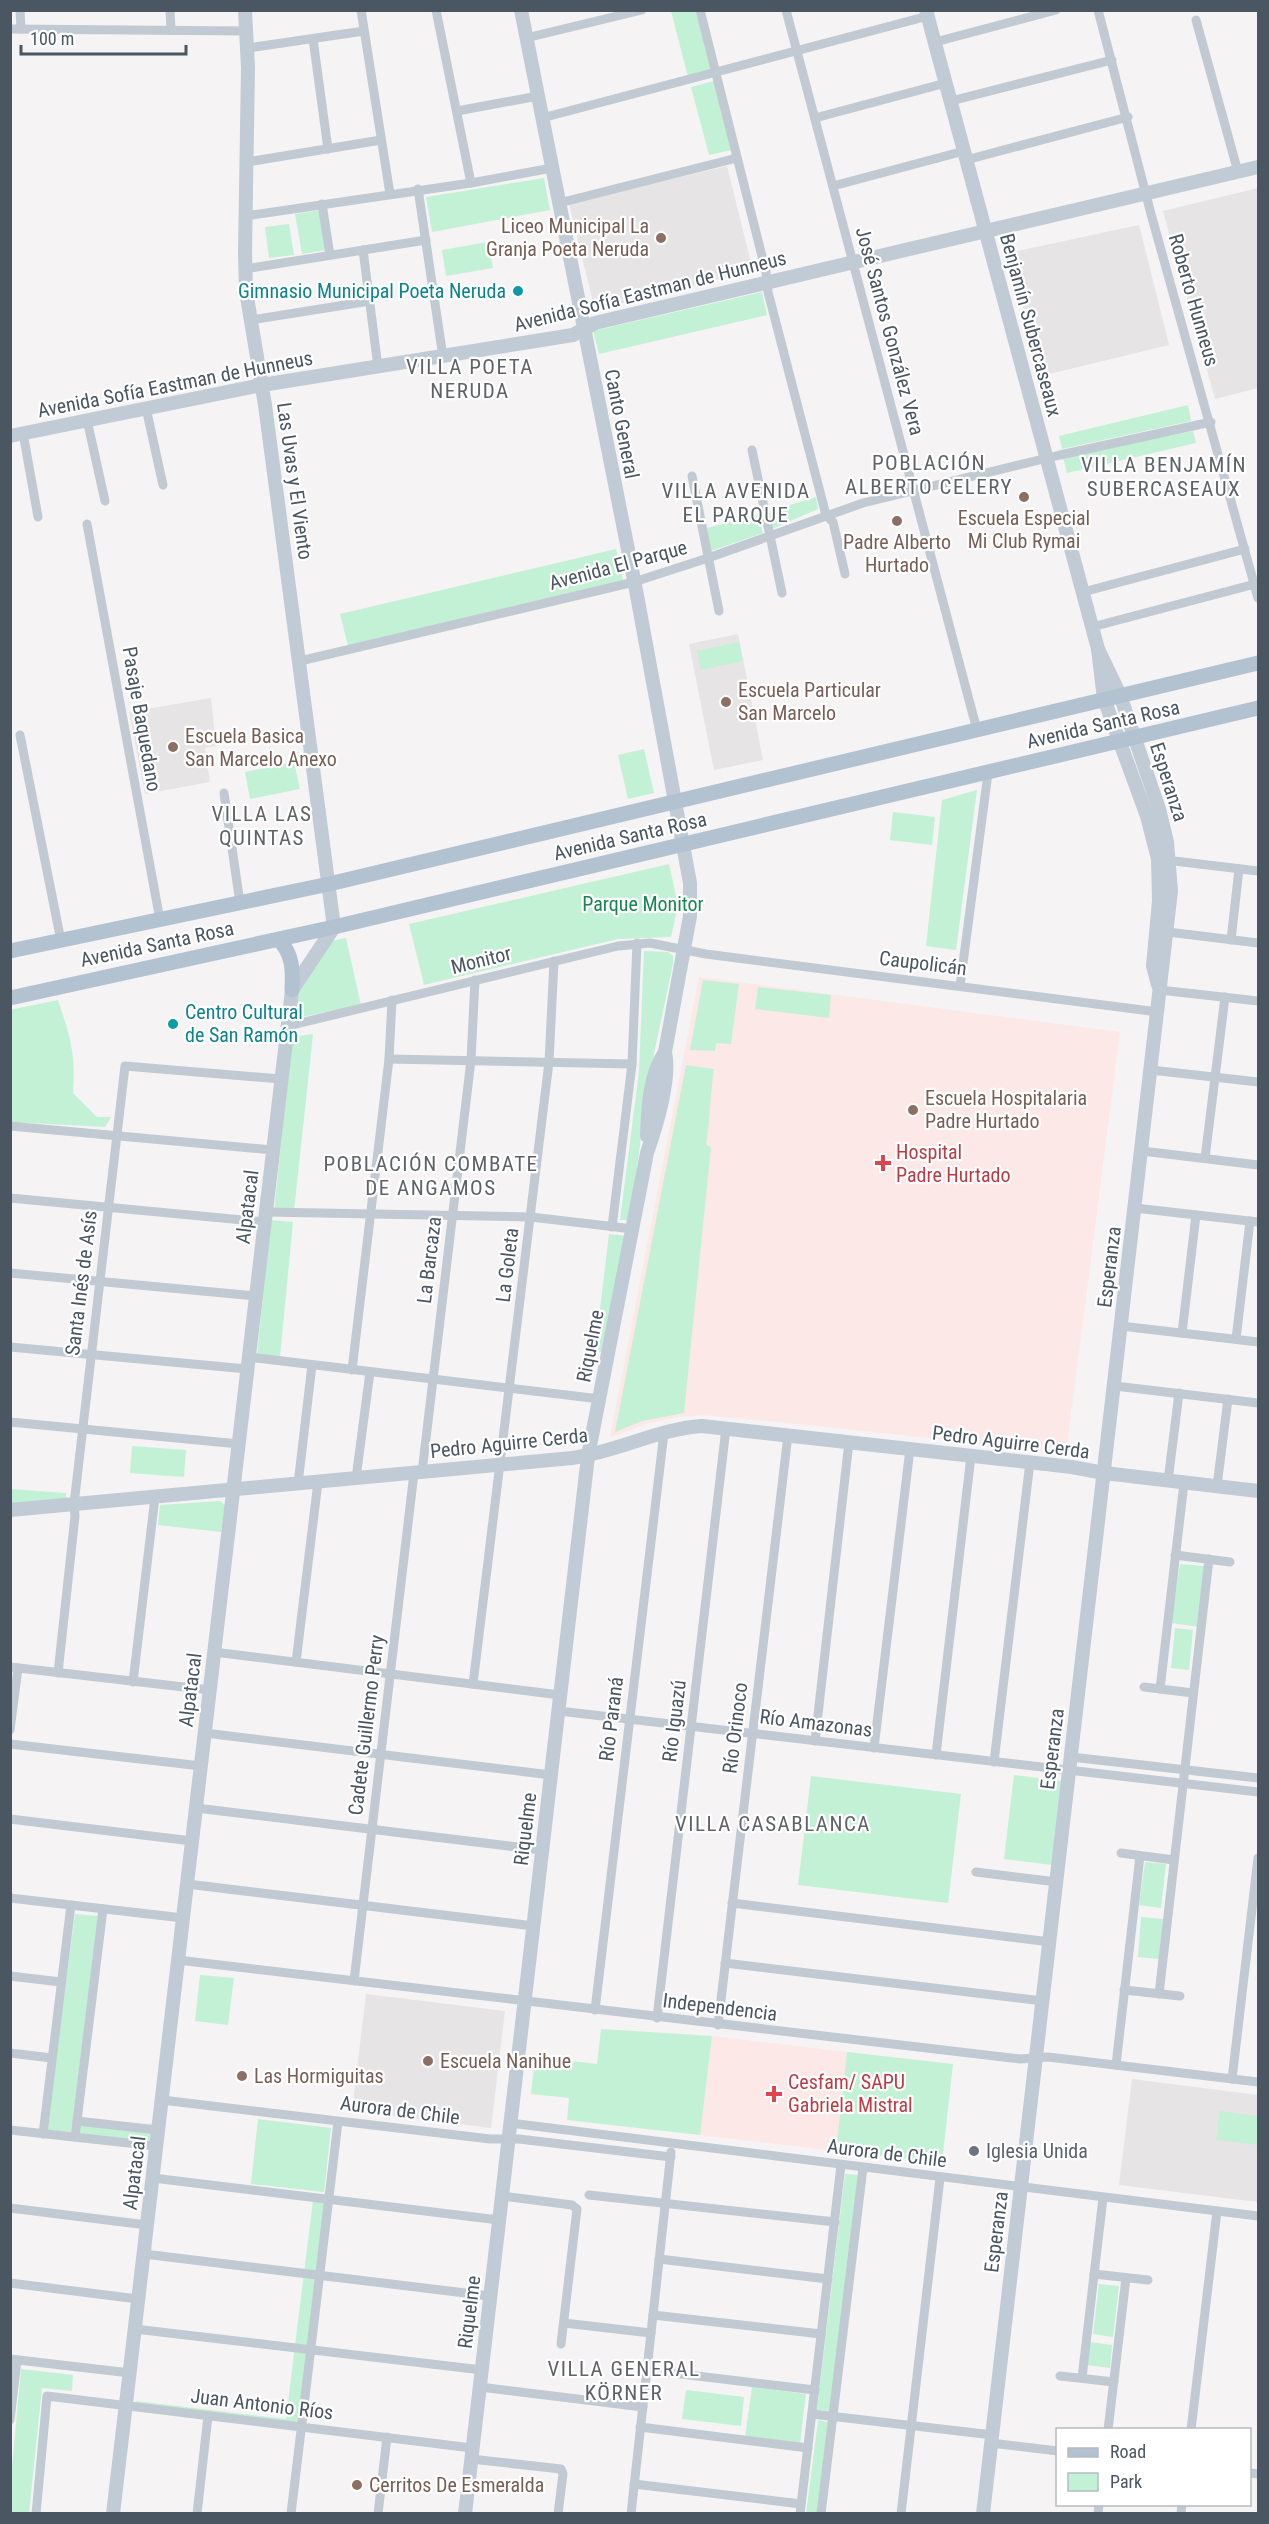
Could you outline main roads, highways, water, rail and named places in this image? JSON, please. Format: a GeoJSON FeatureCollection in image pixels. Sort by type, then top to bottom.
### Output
{"type":"FeatureCollection","features":[{"type":"Feature","properties":{"kind":"main road","name":"Avenida Santa Rosa"},"geometry":{"type":"LineString","coordinates":[[10,951],[329,884],[1258,663]]}},
{"type":"Feature","properties":{"kind":"main road","name":"Avenida Santa Rosa"},"geometry":{"type":"LineString","coordinates":[[10,998],[279,940],[1258,708]]}},
{"type":"Feature","properties":{"kind":"main road"},"geometry":{"type":"LineString","coordinates":[[279,940],[290,955],[292,990]]}},
{"type":"Feature","properties":{"kind":"place","name":"Liceo Municipal La Granja Poeta Neruda"},"geometry":{"type":"Point","coordinates":[661,238]}},
{"type":"Feature","properties":{"kind":"place","name":"Gimnasio Municipal Poeta Neruda"},"geometry":{"type":"Point","coordinates":[518,291]}},
{"type":"Feature","properties":{"kind":"place","name":"Escuela Especial Mi Club Rymai"},"geometry":{"type":"Point","coordinates":[1024,497]}},
{"type":"Feature","properties":{"kind":"place","name":"Padre Alberto Hurtado"},"geometry":{"type":"Point","coordinates":[897,521]}},
{"type":"Feature","properties":{"kind":"place","name":"Escuela Particular San Marcelo"},"geometry":{"type":"Point","coordinates":[726,702]}},
{"type":"Feature","properties":{"kind":"place","name":"Escuela Basica San Marcelo Anexo"},"geometry":{"type":"Point","coordinates":[173,747]}},
{"type":"Feature","properties":{"kind":"place","name":"Centro Cultural de San Ramón"},"geometry":{"type":"Point","coordinates":[173,1024]}},
{"type":"Feature","properties":{"kind":"place","name":"Escuela Hospitalaria Padre Hurtado"},"geometry":{"type":"Point","coordinates":[913,1110]}},
{"type":"Feature","properties":{"kind":"place","name":"Hospital Padre Hurtado"},"geometry":{"type":"Point","coordinates":[883,1163]}},
{"type":"Feature","properties":{"kind":"place","name":"Escuela Nanihue"},"geometry":{"type":"Point","coordinates":[428,2061]}},
{"type":"Feature","properties":{"kind":"place","name":"Las Hormiguitas"},"geometry":{"type":"Point","coordinates":[242,2076]}},
{"type":"Feature","properties":{"kind":"place","name":"Cesfam/ SAPU Gabriela Mistral"},"geometry":{"type":"Point","coordinates":[774,2094]}},
{"type":"Feature","properties":{"kind":"place","name":"Iglesia Unida"},"geometry":{"type":"Point","coordinates":[974,2151]}},
{"type":"Feature","properties":{"kind":"place","name":"Cerritos De Esmeralda"},"geometry":{"type":"Point","coordinates":[357,2485]}},
{"type":"Feature","properties":{"kind":"district","name":"VILLA POETA NERUDA"},"geometry":{"type":"Point","coordinates":[470,379]}},
{"type":"Feature","properties":{"kind":"district","name":"POBLACIÓN ALBERTO CELERY"},"geometry":{"type":"Point","coordinates":[929,475]}},
{"type":"Feature","properties":{"kind":"district","name":"VILLA BENJAMÍN SUBERCASEAUX"},"geometry":{"type":"Point","coordinates":[1164,477]}},
{"type":"Feature","properties":{"kind":"district","name":"VILLA AVENIDA EL PARQUE"},"geometry":{"type":"Point","coordinates":[736,503]}},
{"type":"Feature","properties":{"kind":"district","name":"VILLA LAS QUINTAS"},"geometry":{"type":"Point","coordinates":[262,826]}},
{"type":"Feature","properties":{"kind":"district","name":"POBLACIÓN COMBATE DE ANGAMOS"},"geometry":{"type":"Point","coordinates":[431,1176]}},
{"type":"Feature","properties":{"kind":"district","name":"VILLA CASABLANCA"},"geometry":{"type":"Point","coordinates":[773,1824]}},
{"type":"Feature","properties":{"kind":"district","name":"VILLA GENERAL KÖRNER"},"geometry":{"type":"Point","coordinates":[624,2381]}},
{"type":"Feature","properties":{"kind":"park label","name":"Parque Monitor"},"geometry":{"type":"Point","coordinates":[643,904]}}]}
